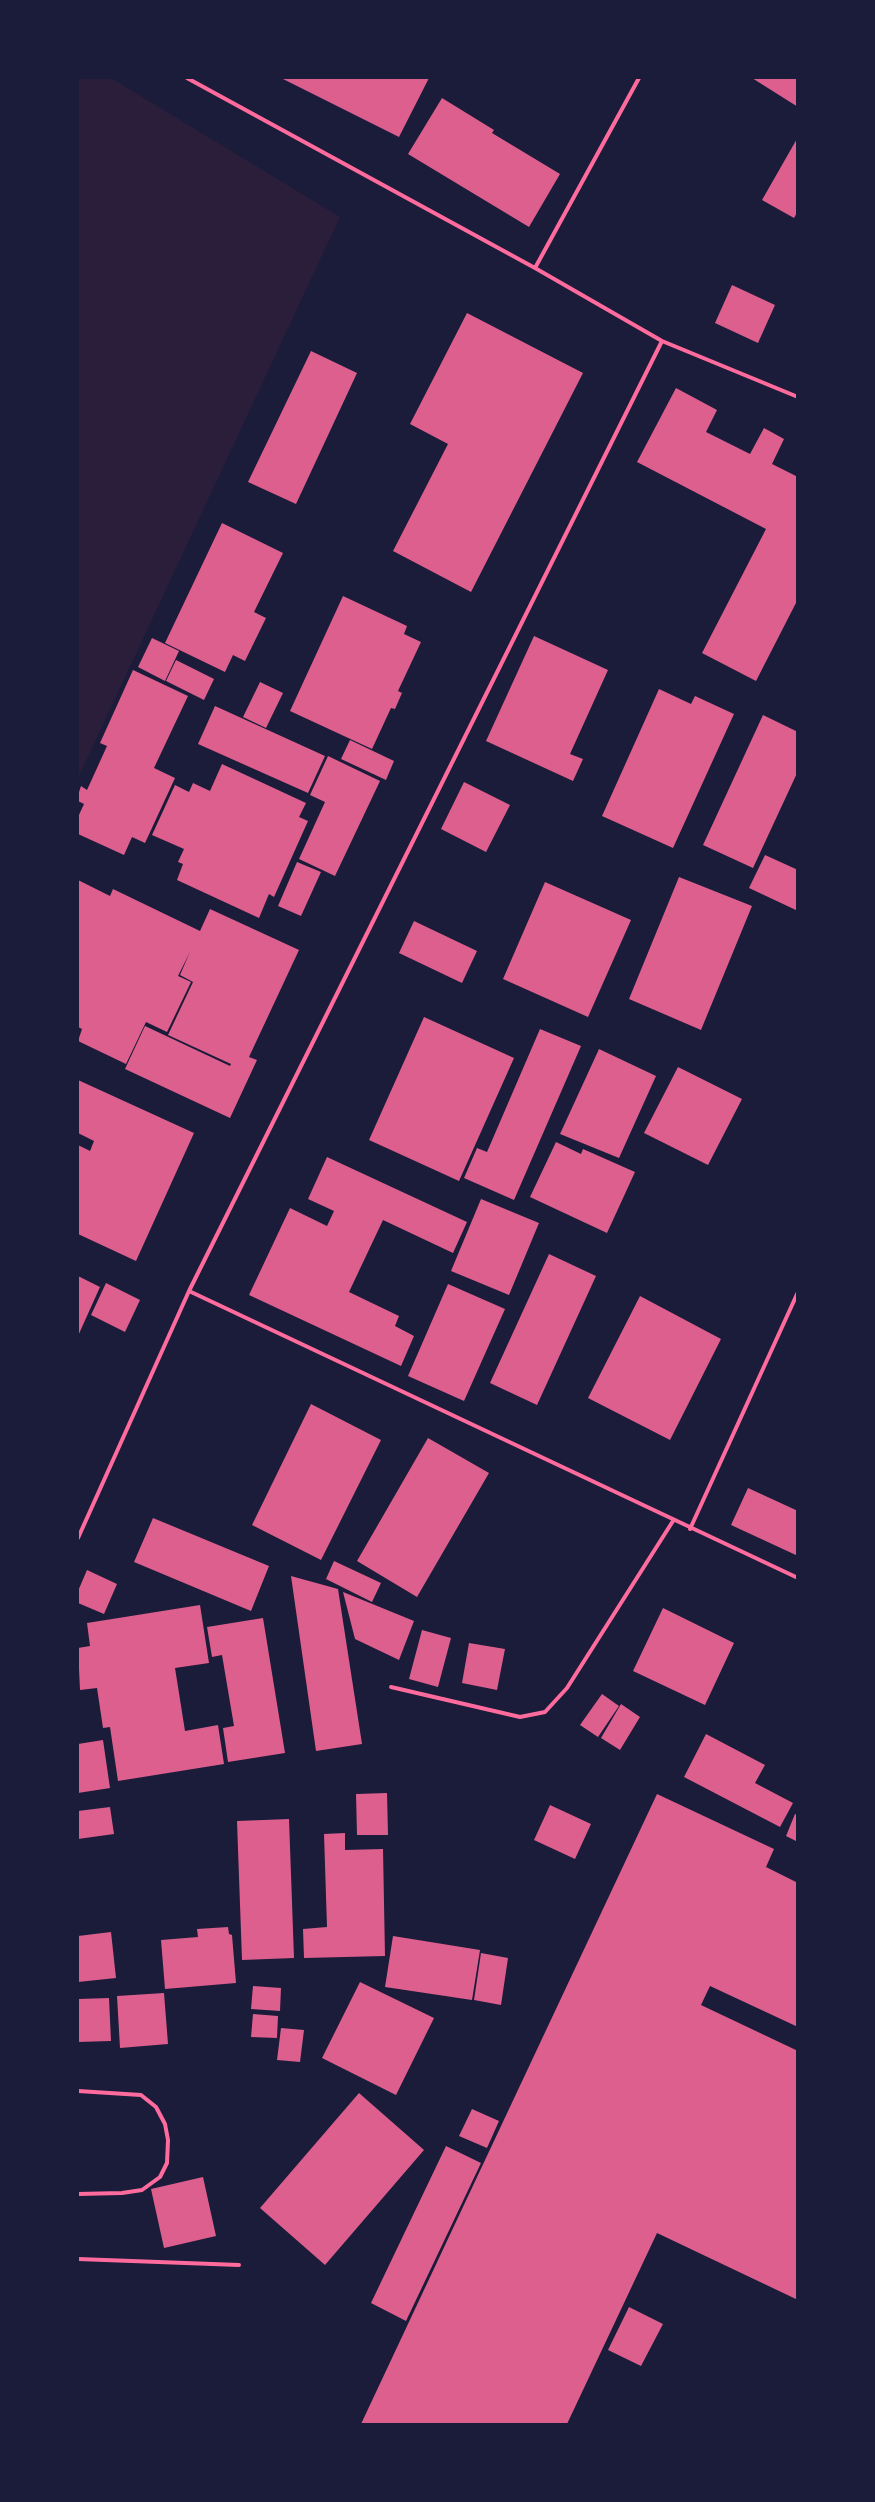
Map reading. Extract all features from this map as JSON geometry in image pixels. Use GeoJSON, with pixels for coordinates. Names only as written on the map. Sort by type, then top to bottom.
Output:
{"type":"FeatureCollection","features":[{"type":"Feature","properties":{"kind":"lane"},"geometry":{"type":"LineString","coordinates":[[187,78],[536,268],[662,341],[798,397]]}},
{"type":"Feature","properties":{"kind":"lane"},"geometry":{"type":"LineString","coordinates":[[536,268],[638,78]]}},
{"type":"Feature","properties":{"kind":"lane"},"geometry":{"type":"LineString","coordinates":[[78,1538],[189,1291],[662,341]]}},
{"type":"Feature","properties":{"kind":"lane"},"geometry":{"type":"LineString","coordinates":[[189,1291],[673,1521],[798,1578]]}},
{"type":"Feature","properties":{"kind":"lane"},"geometry":{"type":"LineString","coordinates":[[690,1529],[798,1292]]}},
{"type":"Feature","properties":{"kind":"lane"},"geometry":{"type":"LineString","coordinates":[[391,1687],[520,1717],[545,1712],[567,1688],[673,1521]]}},
{"type":"Feature","properties":{"kind":"lane"},"geometry":{"type":"LineString","coordinates":[[78,2091],[141,2095],[156,2107],[165,2124],[168,2140],[167,2163],[160,2177],[142,2190],[122,2193],[78,2194]]}},
{"type":"Feature","properties":{"kind":"lane"},"geometry":{"type":"LineString","coordinates":[[78,2259],[240,2265]]}},
{"type":"Feature","properties":{"kind":"shaded area"},"geometry":{"type":"Polygon","coordinates":[[[78,78],[111,78],[340,217],[78,778],[78,78]]]}},
{"type":"Feature","properties":{"kind":"building"},"geometry":{"type":"Polygon","coordinates":[[[281,78],[429,78],[399,137],[281,78]]]}},
{"type":"Feature","properties":{"kind":"building"},"geometry":{"type":"Polygon","coordinates":[[[752,78],[798,78],[798,107],[752,78]]]}},
{"type":"Feature","properties":{"kind":"building"},"geometry":{"type":"Polygon","coordinates":[[[442,98],[494,130],[492,133],[560,174],[529,227],[408,154],[442,98]]]}},
{"type":"Feature","properties":{"kind":"building"},"geometry":{"type":"Polygon","coordinates":[[[798,137],[798,211],[794,218],[762,200],[798,137]]]}},
{"type":"Feature","properties":{"kind":"building"},"geometry":{"type":"Polygon","coordinates":[[[732,285],[775,305],[758,343],[715,323],[732,285]]]}},
{"type":"Feature","properties":{"kind":"building"},"geometry":{"type":"Polygon","coordinates":[[[467,313],[583,373],[471,592],[393,551],[448,444],[410,424],[467,313]]]}},
{"type":"Feature","properties":{"kind":"building"},"geometry":{"type":"Polygon","coordinates":[[[311,351],[357,373],[296,504],[248,482],[311,351]]]}},
{"type":"Feature","properties":{"kind":"building"},"geometry":{"type":"Polygon","coordinates":[[[676,388],[717,410],[706,432],[750,454],[764,428],[784,439],[772,464],[798,477],[798,599],[756,681],[702,653],[766,529],[637,462],[676,388]]]}},
{"type":"Feature","properties":{"kind":"building"},"geometry":{"type":"Polygon","coordinates":[[[222,523],[283,553],[254,612],[266,618],[245,661],[233,655],[225,672],[165,643],[222,523]]]}},
{"type":"Feature","properties":{"kind":"building"},"geometry":{"type":"Polygon","coordinates":[[[343,596],[407,626],[404,634],[421,642],[398,691],[402,693],[395,709],[391,708],[372,749],[290,711],[343,596]]]}},
{"type":"Feature","properties":{"kind":"building"},"geometry":{"type":"Polygon","coordinates":[[[534,636],[608,670],[570,754],[583,759],[573,781],[486,741],[534,636]]]}},
{"type":"Feature","properties":{"kind":"building"},"geometry":{"type":"Polygon","coordinates":[[[152,638],[179,651],[165,681],[138,667],[152,638]]]}},
{"type":"Feature","properties":{"kind":"building"},"geometry":{"type":"Polygon","coordinates":[[[176,660],[214,679],[204,700],[166,681],[176,660]]]}},
{"type":"Feature","properties":{"kind":"building"},"geometry":{"type":"Polygon","coordinates":[[[133,670],[188,696],[154,768],[175,778],[145,843],[132,837],[124,855],[78,834],[78,817],[84,804],[78,801],[78,795],[81,786],[87,790],[107,746],[100,743],[133,670]]]}},
{"type":"Feature","properties":{"kind":"building"},"geometry":{"type":"Polygon","coordinates":[[[260,682],[283,693],[266,728],[243,717],[260,682]]]}},
{"type":"Feature","properties":{"kind":"building"},"geometry":{"type":"Polygon","coordinates":[[[659,689],[691,704],[695,696],[734,714],[673,848],[602,816],[659,689]]]}},
{"type":"Feature","properties":{"kind":"building"},"geometry":{"type":"Polygon","coordinates":[[[215,706],[325,756],[308,793],[198,744],[215,706]]]}},
{"type":"Feature","properties":{"kind":"building"},"geometry":{"type":"Polygon","coordinates":[[[763,715],[798,732],[798,771],[753,868],[703,845],[763,715]]]}},
{"type":"Feature","properties":{"kind":"building"},"geometry":{"type":"Polygon","coordinates":[[[350,740],[394,761],[386,780],[341,759],[350,740]]]}},
{"type":"Feature","properties":{"kind":"building"},"geometry":{"type":"Polygon","coordinates":[[[328,756],[380,781],[335,876],[299,859],[325,802],[310,795],[328,756]]]}},
{"type":"Feature","properties":{"kind":"building"},"geometry":{"type":"Polygon","coordinates":[[[222,764],[306,803],[299,817],[308,821],[274,897],[269,894],[259,918],[177,880],[183,864],[178,862],[184,849],[152,835],[175,785],[189,792],[193,783],[210,791],[222,764]]]}},
{"type":"Feature","properties":{"kind":"building"},"geometry":{"type":"Polygon","coordinates":[[[464,782],[510,805],[486,852],[441,829],[464,782]]]}},
{"type":"Feature","properties":{"kind":"building"},"geometry":{"type":"Polygon","coordinates":[[[765,855],[798,870],[798,911],[749,888],[765,855]]]}},
{"type":"Feature","properties":{"kind":"building"},"geometry":{"type":"Polygon","coordinates":[[[297,862],[321,872],[301,916],[278,906],[297,862]]]}},
{"type":"Feature","properties":{"kind":"building"},"geometry":{"type":"Polygon","coordinates":[[[679,877],[752,906],[701,1030],[629,999],[679,877]]]}},
{"type":"Feature","properties":{"kind":"building"},"geometry":{"type":"Polygon","coordinates":[[[78,880],[110,896],[113,889],[200,931],[210,909],[299,950],[249,1057],[257,1060],[230,1118],[125,1069],[145,1026],[230,1066],[231,1064],[168,1035],[193,982],[180,975],[190,952],[178,976],[191,982],[167,1032],[146,1022],[126,1064],[78,1041],[82,1029],[78,1027],[78,880]]]}},
{"type":"Feature","properties":{"kind":"building"},"geometry":{"type":"Polygon","coordinates":[[[545,882],[631,920],[588,1017],[503,979],[545,882]]]}},
{"type":"Feature","properties":{"kind":"building"},"geometry":{"type":"Polygon","coordinates":[[[414,921],[477,951],[462,983],[399,953],[414,921]]]}},
{"type":"Feature","properties":{"kind":"building"},"geometry":{"type":"Polygon","coordinates":[[[424,1017],[514,1058],[459,1181],[369,1140],[424,1017]]]}},
{"type":"Feature","properties":{"kind":"building"},"geometry":{"type":"Polygon","coordinates":[[[540,1029],[581,1046],[514,1200],[464,1178],[477,1148],[487,1152],[540,1029]]]}},
{"type":"Feature","properties":{"kind":"building"},"geometry":{"type":"Polygon","coordinates":[[[599,1049],[656,1076],[619,1158],[560,1134],[599,1049]]]}},
{"type":"Feature","properties":{"kind":"building"},"geometry":{"type":"Polygon","coordinates":[[[678,1067],[742,1099],[708,1165],[644,1133],[678,1067]]]}},
{"type":"Feature","properties":{"kind":"building"},"geometry":{"type":"Polygon","coordinates":[[[78,1080],[194,1133],[136,1261],[78,1234],[78,1145],[90,1151],[94,1141],[78,1133],[78,1080]]]}},
{"type":"Feature","properties":{"kind":"building"},"geometry":{"type":"Polygon","coordinates":[[[556,1142],[581,1154],[583,1149],[635,1172],[607,1233],[530,1197],[556,1142]]]}},
{"type":"Feature","properties":{"kind":"building"},"geometry":{"type":"Polygon","coordinates":[[[327,1157],[467,1222],[453,1253],[383,1220],[349,1292],[399,1316],[395,1326],[414,1336],[401,1366],[249,1295],[290,1208],[327,1226],[334,1211],[308,1199],[327,1157]]]}},
{"type":"Feature","properties":{"kind":"building"},"geometry":{"type":"Polygon","coordinates":[[[481,1199],[539,1223],[509,1295],[451,1271],[481,1199]]]}},
{"type":"Feature","properties":{"kind":"building"},"geometry":{"type":"Polygon","coordinates":[[[549,1254],[596,1276],[537,1405],[490,1383],[549,1254]]]}},
{"type":"Feature","properties":{"kind":"building"},"geometry":{"type":"Polygon","coordinates":[[[78,1276],[100,1287],[78,1336],[78,1276]]]}},
{"type":"Feature","properties":{"kind":"building"},"geometry":{"type":"Polygon","coordinates":[[[106,1283],[140,1300],[125,1332],[91,1315],[106,1283]]]}},
{"type":"Feature","properties":{"kind":"building"},"geometry":{"type":"Polygon","coordinates":[[[448,1284],[505,1309],[464,1401],[408,1376],[448,1284]]]}},
{"type":"Feature","properties":{"kind":"building"},"geometry":{"type":"Polygon","coordinates":[[[640,1296],[721,1339],[670,1440],[588,1398],[640,1296]]]}},
{"type":"Feature","properties":{"kind":"building"},"geometry":{"type":"Polygon","coordinates":[[[311,1404],[381,1440],[321,1560],[252,1525],[311,1404]]]}},
{"type":"Feature","properties":{"kind":"building"},"geometry":{"type":"Polygon","coordinates":[[[428,1438],[489,1473],[417,1597],[357,1561],[428,1438]]]}},
{"type":"Feature","properties":{"kind":"building"},"geometry":{"type":"Polygon","coordinates":[[[748,1488],[798,1511],[798,1556],[731,1525],[748,1488]]]}},
{"type":"Feature","properties":{"kind":"building"},"geometry":{"type":"Polygon","coordinates":[[[153,1518],[269,1566],[251,1611],[134,1562],[153,1518]]]}},
{"type":"Feature","properties":{"kind":"building"},"geometry":{"type":"Polygon","coordinates":[[[334,1561],[381,1583],[372,1602],[326,1579],[334,1561]]]}},
{"type":"Feature","properties":{"kind":"building"},"geometry":{"type":"Polygon","coordinates":[[[87,1570],[117,1584],[104,1614],[78,1603],[78,1591],[87,1570]]]}},
{"type":"Feature","properties":{"kind":"building"},"geometry":{"type":"Polygon","coordinates":[[[291,1576],[338,1589],[362,1744],[316,1751],[291,1576]]]}},
{"type":"Feature","properties":{"kind":"building"},"geometry":{"type":"Polygon","coordinates":[[[343,1592],[414,1621],[399,1660],[355,1639],[343,1592]]]}},
{"type":"Feature","properties":{"kind":"building"},"geometry":{"type":"Polygon","coordinates":[[[200,1605],[209,1663],[175,1668],[185,1731],[218,1725],[224,1764],[118,1781],[110,1727],[103,1728],[97,1688],[80,1690],[78,1648],[90,1646],[87,1623],[200,1605]]]}},
{"type":"Feature","properties":{"kind":"building"},"geometry":{"type":"Polygon","coordinates":[[[663,1608],[734,1643],[705,1705],[633,1671],[663,1608]]]}},
{"type":"Feature","properties":{"kind":"building"},"geometry":{"type":"Polygon","coordinates":[[[263,1618],[285,1753],[228,1762],[223,1728],[234,1726],[222,1655],[212,1657],[207,1627],[263,1618]]]}},
{"type":"Feature","properties":{"kind":"building"},"geometry":{"type":"Polygon","coordinates":[[[422,1630],[451,1638],[438,1687],[409,1679],[422,1630]]]}},
{"type":"Feature","properties":{"kind":"building"},"geometry":{"type":"Polygon","coordinates":[[[469,1643],[505,1649],[497,1690],[462,1683],[469,1643]]]}},
{"type":"Feature","properties":{"kind":"building"},"geometry":{"type":"Polygon","coordinates":[[[602,1694],[619,1706],[598,1737],[580,1725],[602,1694]]]}},
{"type":"Feature","properties":{"kind":"building"},"geometry":{"type":"Polygon","coordinates":[[[621,1704],[640,1717],[620,1750],[601,1738],[621,1704]]]}},
{"type":"Feature","properties":{"kind":"building"},"geometry":{"type":"Polygon","coordinates":[[[706,1734],[765,1765],[755,1783],[793,1803],[780,1827],[684,1777],[706,1734]]]}},
{"type":"Feature","properties":{"kind":"building"},"geometry":{"type":"Polygon","coordinates":[[[103,1740],[110,1788],[78,1793],[78,1744],[103,1740]]]}},
{"type":"Feature","properties":{"kind":"building"},"geometry":{"type":"Polygon","coordinates":[[[387,1793],[388,1835],[357,1835],[356,1794],[387,1793]]]}},
{"type":"Feature","properties":{"kind":"building"},"geometry":{"type":"Polygon","coordinates":[[[657,1794],[774,1849],[766,1867],[798,1883],[798,2027],[710,1986],[701,2005],[798,2051],[798,2300],[657,2233],[567,2424],[361,2424],[657,1794]]]}},
{"type":"Feature","properties":{"kind":"building"},"geometry":{"type":"Polygon","coordinates":[[[550,1805],[591,1824],[575,1859],[534,1840],[550,1805]]]}},
{"type":"Feature","properties":{"kind":"building"},"geometry":{"type":"Polygon","coordinates":[[[110,1807],[114,1834],[78,1839],[78,1811],[110,1807]]]}},
{"type":"Feature","properties":{"kind":"building"},"geometry":{"type":"Polygon","coordinates":[[[795,1814],[798,1815],[798,1842],[786,1836],[795,1814]]]}},
{"type":"Feature","properties":{"kind":"building"},"geometry":{"type":"Polygon","coordinates":[[[289,1819],[294,1958],[242,1960],[237,1821],[289,1819]]]}},
{"type":"Feature","properties":{"kind":"building"},"geometry":{"type":"Polygon","coordinates":[[[345,1833],[345,1850],[383,1849],[385,1956],[304,1958],[303,1929],[327,1927],[324,1834],[345,1833]]]}},
{"type":"Feature","properties":{"kind":"building"},"geometry":{"type":"Polygon","coordinates":[[[228,1927],[229,1934],[232,1935],[236,1983],[165,1989],[161,1940],[198,1937],[197,1929],[228,1927]]]}},
{"type":"Feature","properties":{"kind":"building"},"geometry":{"type":"Polygon","coordinates":[[[111,1932],[116,1978],[78,1982],[78,1936],[111,1932]]]}},
{"type":"Feature","properties":{"kind":"building"},"geometry":{"type":"Polygon","coordinates":[[[393,1936],[480,1950],[472,2000],[385,1987],[393,1936]]]}},
{"type":"Feature","properties":{"kind":"building"},"geometry":{"type":"Polygon","coordinates":[[[481,1953],[508,1958],[501,2005],[474,2000],[481,1953]]]}},
{"type":"Feature","properties":{"kind":"building"},"geometry":{"type":"Polygon","coordinates":[[[360,1982],[434,2018],[396,2095],[322,2058],[360,1982]]]}},
{"type":"Feature","properties":{"kind":"building"},"geometry":{"type":"Polygon","coordinates":[[[253,1986],[281,1988],[280,2011],[251,2009],[253,1986]]]}},
{"type":"Feature","properties":{"kind":"building"},"geometry":{"type":"Polygon","coordinates":[[[164,1993],[168,2044],[120,2048],[117,1996],[164,1993]]]}},
{"type":"Feature","properties":{"kind":"building"},"geometry":{"type":"Polygon","coordinates":[[[109,1998],[111,2041],[78,2042],[78,1999],[109,1998]]]}},
{"type":"Feature","properties":{"kind":"building"},"geometry":{"type":"Polygon","coordinates":[[[253,2014],[278,2016],[277,2038],[251,2037],[253,2014]]]}},
{"type":"Feature","properties":{"kind":"building"},"geometry":{"type":"Polygon","coordinates":[[[281,2028],[304,2030],[300,2062],[277,2060],[281,2028]]]}},
{"type":"Feature","properties":{"kind":"building"},"geometry":{"type":"Polygon","coordinates":[[[359,2093],[424,2150],[325,2265],[260,2208],[359,2093]]]}},
{"type":"Feature","properties":{"kind":"building"},"geometry":{"type":"Polygon","coordinates":[[[472,2109],[499,2121],[487,2148],[459,2136],[472,2109]]]}},
{"type":"Feature","properties":{"kind":"building"},"geometry":{"type":"Polygon","coordinates":[[[446,2146],[481,2163],[406,2321],[371,2303],[446,2146]]]}},
{"type":"Feature","properties":{"kind":"building"},"geometry":{"type":"Polygon","coordinates":[[[203,2177],[216,2236],[164,2248],[151,2189],[203,2177]]]}},
{"type":"Feature","properties":{"kind":"building"},"geometry":{"type":"Polygon","coordinates":[[[629,2307],[663,2324],[641,2366],[608,2350],[629,2307]]]}}]}
